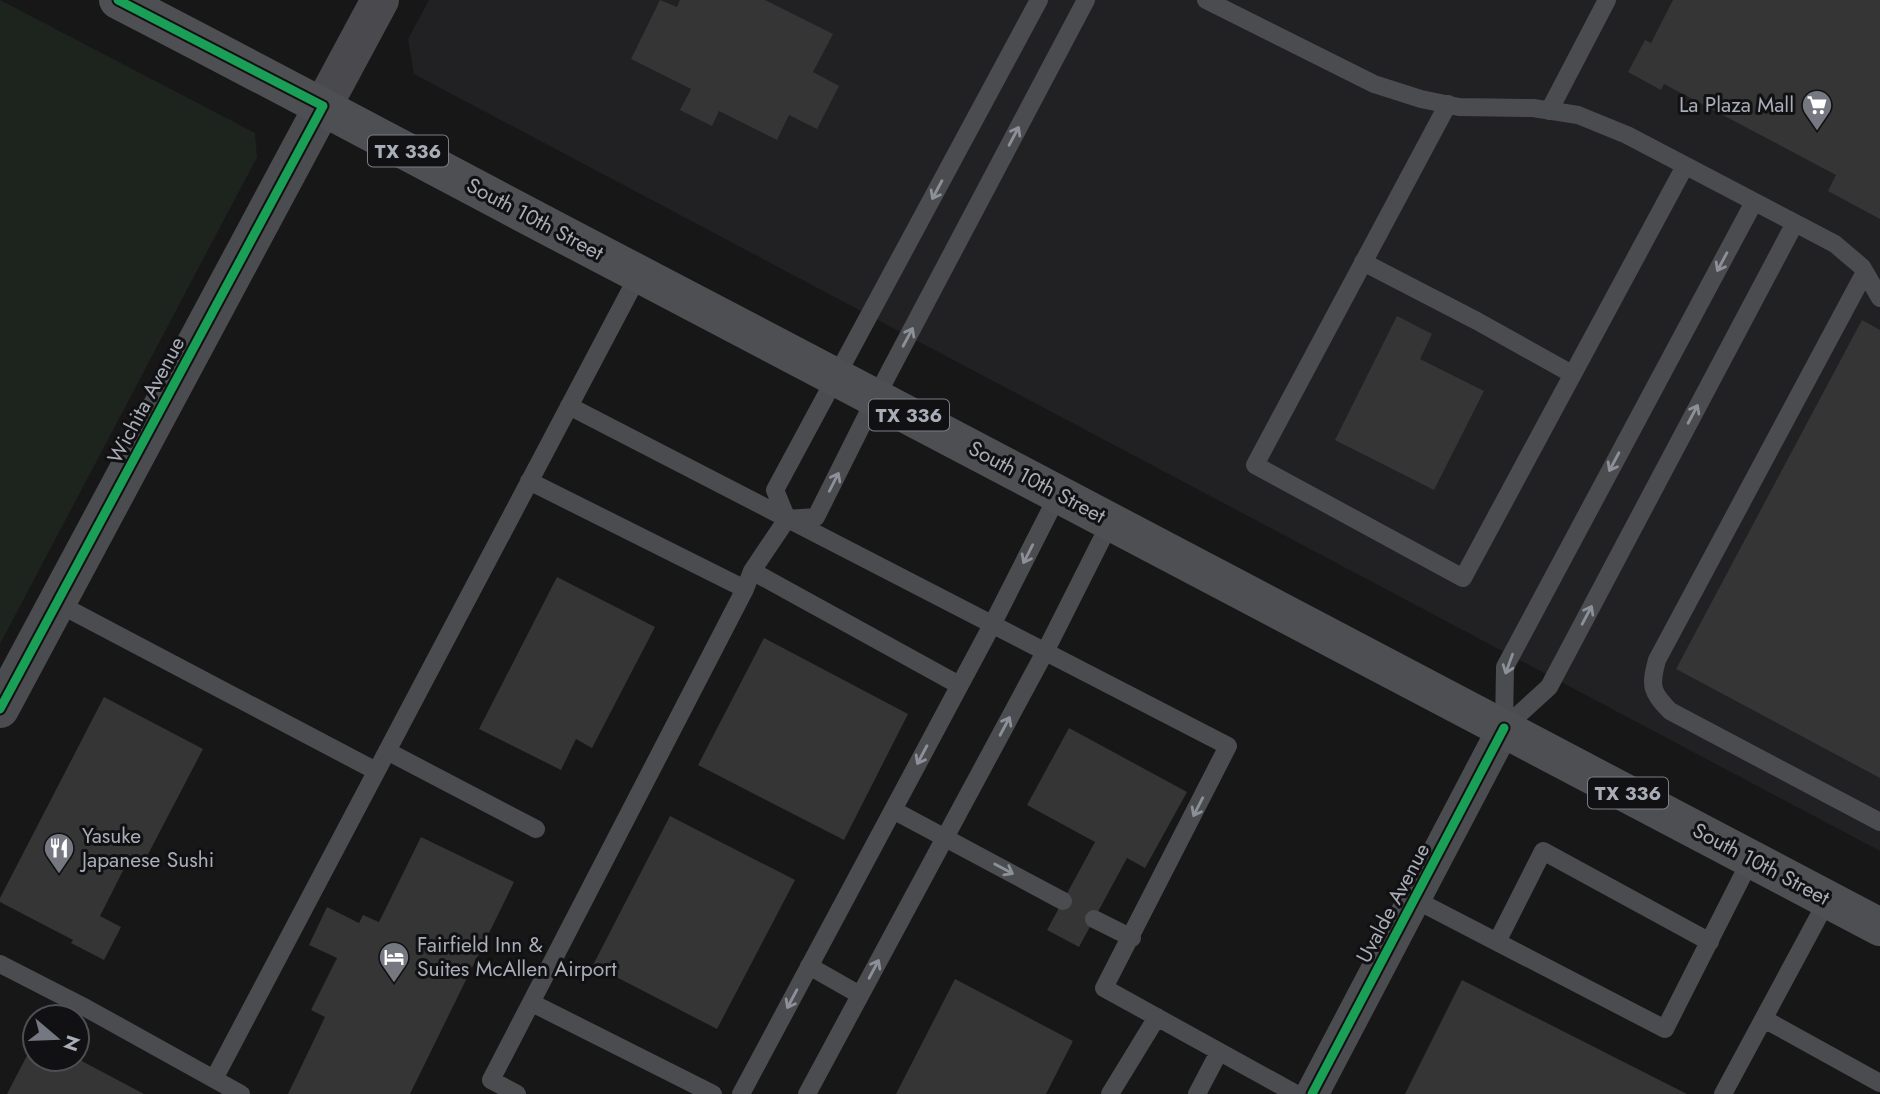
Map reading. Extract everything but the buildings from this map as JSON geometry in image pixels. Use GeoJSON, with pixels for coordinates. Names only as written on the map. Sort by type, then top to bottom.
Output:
{"type":"FeatureCollection","features":[{"type":"Feature","properties":{"kind":"main road","name":"South 10th Street"},"geometry":{"type":"LineString","coordinates":[[118,0],[1880,927]]}},
{"type":"Feature","properties":{"kind":"main road","name":"Wichita Avenue"},"geometry":{"type":"LineString","coordinates":[[323,106],[380,0]]}},
{"type":"Feature","properties":{"kind":"street","name":"Wichita Avenue"},"geometry":{"type":"LineString","coordinates":[[0,709],[323,106]]}},
{"type":"Feature","properties":{"kind":"street","name":"Uvalde Avenue"},"geometry":{"type":"LineString","coordinates":[[1312,1094],[1504,728]]}},
{"type":"Feature","properties":{"kind":"lane"},"geometry":{"type":"LineString","coordinates":[[787,519],[775,490],[1039,0]]}},
{"type":"Feature","properties":{"kind":"lane"},"geometry":{"type":"LineString","coordinates":[[787,519],[816,517],[876,397],[1086,0]]}},
{"type":"Feature","properties":{"kind":"lane"},"geometry":{"type":"LineString","coordinates":[[1206,0],[1374,84],[1459,107],[1533,108],[1578,115],[1627,135],[1835,244],[1862,267],[1880,298]]}},
{"type":"Feature","properties":{"kind":"lane"},"geometry":{"type":"LineString","coordinates":[[1549,111],[1607,0]]}},
{"type":"Feature","properties":{"kind":"lane"},"geometry":{"type":"LineString","coordinates":[[1448,104],[1255,465],[1463,578],[1685,166]]}},
{"type":"Feature","properties":{"kind":"lane"},"geometry":{"type":"LineString","coordinates":[[1504,728],[1505,667],[1754,202]]}},
{"type":"Feature","properties":{"kind":"lane"},"geometry":{"type":"LineString","coordinates":[[1504,728],[1549,687],[1795,223]]}},
{"type":"Feature","properties":{"kind":"lane"},"geometry":{"type":"LineString","coordinates":[[1363,262],[1572,374]]}},
{"type":"Feature","properties":{"kind":"lane"},"geometry":{"type":"LineString","coordinates":[[1865,272],[1657,660],[1652,677],[1656,697],[1670,711],[1880,822]]}},
{"type":"Feature","properties":{"kind":"lane"},"geometry":{"type":"LineString","coordinates":[[214,1079],[639,274]]}},
{"type":"Feature","properties":{"kind":"lane"},"geometry":{"type":"LineString","coordinates":[[569,406],[1228,746],[1132,938],[1104,988],[1296,1094]]}},
{"type":"Feature","properties":{"kind":"lane"},"geometry":{"type":"LineString","coordinates":[[529,481],[745,589]]}},
{"type":"Feature","properties":{"kind":"lane"},"geometry":{"type":"LineString","coordinates":[[741,1094],[992,625],[1059,493]]}},
{"type":"Feature","properties":{"kind":"lane"},"geometry":{"type":"LineString","coordinates":[[517,1094],[491,1080],[752,571],[787,519]]}},
{"type":"Feature","properties":{"kind":"lane"},"geometry":{"type":"LineString","coordinates":[[807,1094],[1045,652],[1111,521]]}},
{"type":"Feature","properties":{"kind":"lane"},"geometry":{"type":"LineString","coordinates":[[752,571],[959,685]]}},
{"type":"Feature","properties":{"kind":"lane"},"geometry":{"type":"LineString","coordinates":[[57,603],[376,771]]}},
{"type":"Feature","properties":{"kind":"lane"},"geometry":{"type":"LineString","coordinates":[[387,751],[536,829]]}},
{"type":"Feature","properties":{"kind":"lane"},"geometry":{"type":"LineString","coordinates":[[893,810],[1063,901]]}},
{"type":"Feature","properties":{"kind":"lane"},"geometry":{"type":"LineString","coordinates":[[1497,942],[1542,851],[1710,942]]}},
{"type":"Feature","properties":{"kind":"lane"},"geometry":{"type":"LineString","coordinates":[[1414,899],[1665,1029],[1751,859]]}},
{"type":"Feature","properties":{"kind":"lane"},"geometry":{"type":"LineString","coordinates":[[1723,1094],[1828,899]]}},
{"type":"Feature","properties":{"kind":"lane"},"geometry":{"type":"LineString","coordinates":[[1094,919],[1132,938]]}},
{"type":"Feature","properties":{"kind":"lane"},"geometry":{"type":"LineString","coordinates":[[0,964],[86,1008],[241,1094]]}},
{"type":"Feature","properties":{"kind":"lane"},"geometry":{"type":"LineString","coordinates":[[809,966],[860,995]]}},
{"type":"Feature","properties":{"kind":"lane"},"geometry":{"type":"LineString","coordinates":[[532,1003],[713,1094]]}},
{"type":"Feature","properties":{"kind":"lane"},"geometry":{"type":"LineString","coordinates":[[1110,1094],[1157,1017]]}},
{"type":"Feature","properties":{"kind":"lane"},"geometry":{"type":"LineString","coordinates":[[1764,1019],[1880,1083]]}},
{"type":"Feature","properties":{"kind":"lane"},"geometry":{"type":"LineString","coordinates":[[1197,1094],[1219,1052]]}},
{"type":"Feature","properties":{"kind":"shaded area"},"geometry":{"type":"Polygon","coordinates":[[[0,0],[255,133],[257,157],[0,644],[0,0]]]}},
{"type":"Feature","properties":{"kind":"shaded area"},"geometry":{"type":"Polygon","coordinates":[[[429,0],[1880,0],[1880,851],[414,74],[408,39],[429,0]]]}},
{"type":"Feature","properties":{"kind":"cycle path"},"geometry":{"type":"LineString","coordinates":[[0,709],[323,106],[118,0]]}},
{"type":"Feature","properties":{"kind":"cycle path"},"geometry":{"type":"LineString","coordinates":[[1312,1094],[1504,728]]}},
{"type":"Feature","properties":{"kind":"place","name":"La Plaza Mall"},"geometry":{"type":"Point","coordinates":[1817,132]}},
{"type":"Feature","properties":{"kind":"place","name":"Yasuke Japanese Sushi"},"geometry":{"type":"Point","coordinates":[59,875]}},
{"type":"Feature","properties":{"kind":"place","name":"Fairfield Inn & Suites McAllen Airport"},"geometry":{"type":"Point","coordinates":[394,984]}}]}
